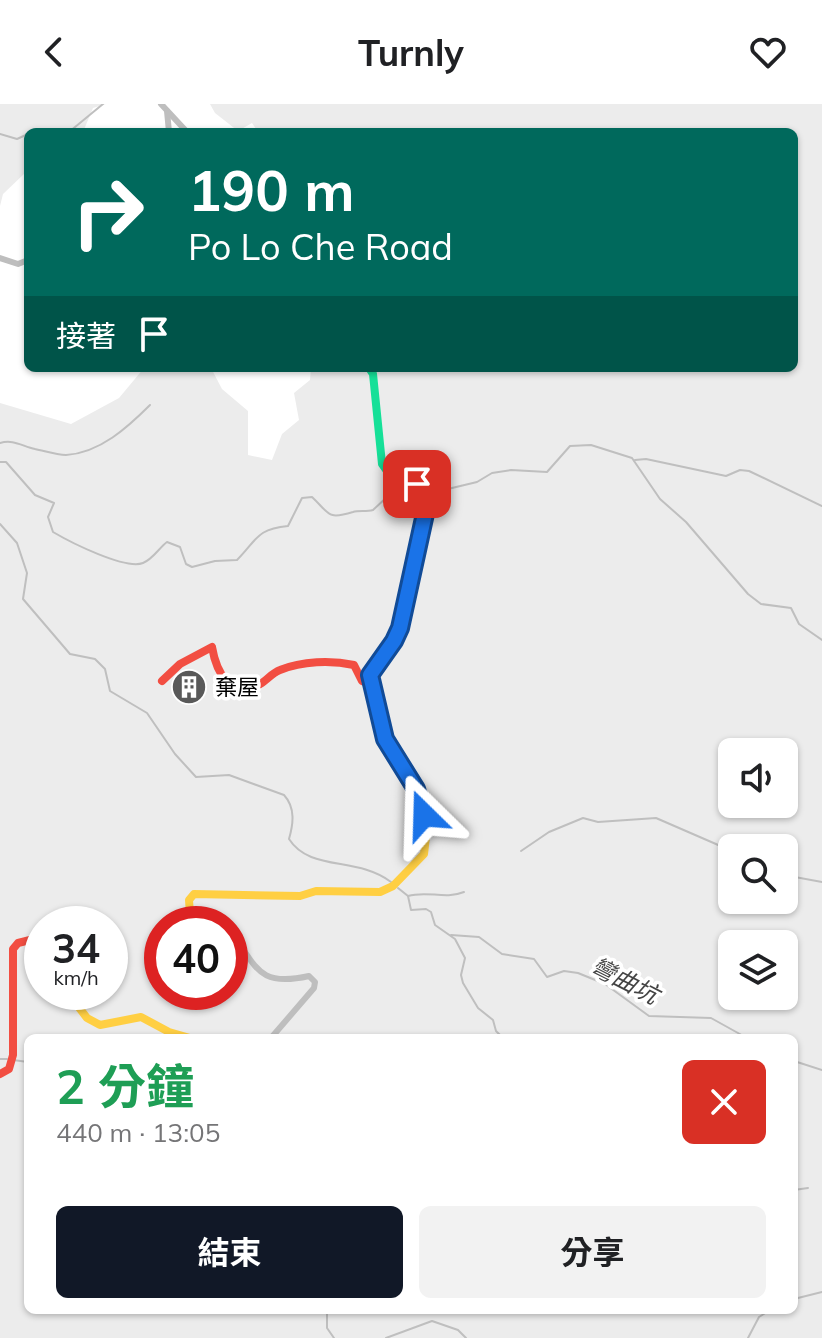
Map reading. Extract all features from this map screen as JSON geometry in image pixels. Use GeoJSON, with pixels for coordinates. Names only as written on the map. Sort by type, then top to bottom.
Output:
{"type":"FeatureCollection","features":[{"type":"Feature","properties":{"kind":"street"},"geometry":{"type":"LineString","coordinates":[[161,104],[183,128]]}},
{"type":"Feature","properties":{"kind":"street"},"geometry":{"type":"LineString","coordinates":[[167,111],[169,128]]}},
{"type":"Feature","properties":{"kind":"street"},"geometry":{"type":"LineString","coordinates":[[0,258],[18,264],[24,262]]}},
{"type":"Feature","properties":{"kind":"street"},"geometry":{"type":"LineString","coordinates":[[189,906],[189,900],[194,894],[300,896],[316,891],[380,892],[393,886],[424,854],[424,815],[416,789],[385,739],[370,683],[371,671],[400,628],[426,501],[417,484],[389,474],[382,464],[372,372]]}},
{"type":"Feature","properties":{"kind":"street"},"geometry":{"type":"LineString","coordinates":[[162,681],[180,664],[212,647],[214,668],[227,685],[237,690],[257,686],[277,671],[342,662],[354,665],[362,681],[370,683]]}},
{"type":"Feature","properties":{"kind":"street"},"geometry":{"type":"LineString","coordinates":[[0,1074],[9,1069],[12,1060],[13,949],[24,942]]}},
{"type":"Feature","properties":{"kind":"street"},"geometry":{"type":"LineString","coordinates":[[248,960],[253,968],[280,980],[309,976],[315,982],[314,988],[274,1034]]}},
{"type":"Feature","properties":{"kind":"street"},"geometry":{"type":"LineString","coordinates":[[79,1010],[95,1024],[115,1025],[141,1017],[176,1034]]}},
{"type":"Feature","properties":{"kind":"shaded area"},"geometry":{"type":"Polygon","coordinates":[[[0,104],[106,104],[93,108],[85,128],[24,128],[24,174],[3,194],[0,206],[0,104]]]}},
{"type":"Feature","properties":{"kind":"shaded area"},"geometry":{"type":"Polygon","coordinates":[[[210,104],[822,104],[822,1338],[0,1338],[0,403],[71,424],[119,398],[141,372],[213,372],[222,389],[248,411],[248,455],[272,460],[282,434],[299,420],[294,393],[310,380],[311,372],[798,372],[798,128],[255,128],[252,123],[243,128],[234,128],[215,113],[210,104]]]}},
{"type":"Feature","properties":{"kind":"waterway"},"geometry":{"type":"LineString","coordinates":[[74,128],[103,104]]}},
{"type":"Feature","properties":{"kind":"waterway"},"geometry":{"type":"LineString","coordinates":[[0,134],[17,139],[24,136]]}},
{"type":"Feature","properties":{"kind":"waterway"},"geometry":{"type":"LineString","coordinates":[[0,443],[13,442],[58,454],[78,453],[112,438],[150,405]]}},
{"type":"Feature","properties":{"kind":"waterway"},"geometry":{"type":"LineString","coordinates":[[427,494],[477,482],[492,473],[511,470],[547,472],[570,446],[591,445],[632,458],[660,499],[686,522],[748,594],[761,604],[791,608],[799,624],[822,640]]}},
{"type":"Feature","properties":{"kind":"waterway"},"geometry":{"type":"LineString","coordinates":[[635,460],[646,459],[726,476],[740,470],[749,471],[822,506]]}},
{"type":"Feature","properties":{"kind":"waterway"},"geometry":{"type":"LineString","coordinates":[[0,462],[6,462],[35,495],[54,503],[48,517],[53,532],[98,554],[135,564],[147,561],[167,542],[180,547],[186,564],[192,567],[237,560],[263,533],[288,526],[302,498],[312,497],[330,514],[338,515],[373,510],[387,497],[421,495]]}},
{"type":"Feature","properties":{"kind":"waterway"},"geometry":{"type":"LineString","coordinates":[[0,524],[17,543],[27,573],[23,599],[70,654],[95,659],[105,669],[110,691],[147,713],[175,754],[196,777],[229,775],[284,795],[292,811],[289,839],[298,849],[322,860],[364,869],[391,882]]}},
{"type":"Feature","properties":{"kind":"waterway"},"geometry":{"type":"LineString","coordinates":[[521,851],[549,832],[583,818],[598,822],[656,818],[718,845]]}},
{"type":"Feature","properties":{"kind":"waterway"},"geometry":{"type":"LineString","coordinates":[[798,878],[822,882]]}},
{"type":"Feature","properties":{"kind":"waterway"},"geometry":{"type":"LineString","coordinates":[[398,888],[408,896],[411,910],[426,909],[431,912],[435,925],[455,939],[465,958],[461,975],[463,983],[478,1008],[493,1020],[499,1034]]}},
{"type":"Feature","properties":{"kind":"waterway"},"geometry":{"type":"LineString","coordinates":[[408,896],[464,892]]}},
{"type":"Feature","properties":{"kind":"waterway","name":"彎曲坑"},"geometry":{"type":"LineString","coordinates":[[451,935],[479,937],[502,954],[534,959],[547,977],[564,971],[605,984],[649,1016],[711,1018],[740,1034]]}},
{"type":"Feature","properties":{"kind":"waterway"},"geometry":{"type":"LineString","coordinates":[[0,1059],[7,1059]]}},
{"type":"Feature","properties":{"kind":"waterway"},"geometry":{"type":"LineString","coordinates":[[13,1060],[24,1061]]}},
{"type":"Feature","properties":{"kind":"waterway","name":"彎曲坑"},"geometry":{"type":"LineString","coordinates":[[798,1062],[822,1070]]}},
{"type":"Feature","properties":{"kind":"waterway"},"geometry":{"type":"LineString","coordinates":[[798,1189],[808,1188]]}},
{"type":"Feature","properties":{"kind":"waterway"},"geometry":{"type":"LineString","coordinates":[[798,1298],[822,1292]]}},
{"type":"Feature","properties":{"kind":"waterway"},"geometry":{"type":"LineString","coordinates":[[327,1314],[327,1328],[334,1338]]}},
{"type":"Feature","properties":{"kind":"waterway"},"geometry":{"type":"LineString","coordinates":[[748,1338],[764,1314]]}},
{"type":"Feature","properties":{"kind":"waterway"},"geometry":{"type":"LineString","coordinates":[[386,1338],[432,1321],[458,1330],[466,1338]]}},
{"type":"Feature","properties":{"kind":"traffic: fast"},"geometry":{"type":"LineString","coordinates":[[372,372],[382,464],[389,474],[417,484],[426,501],[412,567]]}},
{"type":"Feature","properties":{"kind":"traffic: slow"},"geometry":{"type":"LineString","coordinates":[[189,906],[189,900],[194,894],[300,896],[316,891],[380,892],[393,886],[424,854],[426,837],[422,808],[384,735],[370,675],[400,628],[412,567]]}},
{"type":"Feature","properties":{"kind":"traffic: slow"},"geometry":{"type":"LineString","coordinates":[[81,1010],[87,1018],[100,1025],[141,1017],[176,1034]]}},
{"type":"Feature","properties":{"kind":"traffic: jam"},"geometry":{"type":"LineString","coordinates":[[162,681],[180,664],[212,647],[221,674],[233,687],[241,689],[250,689],[280,670],[317,662],[354,665],[362,681],[370,683]]}},
{"type":"Feature","properties":{"kind":"traffic: jam"},"geometry":{"type":"LineString","coordinates":[[0,1074],[9,1069],[13,1055],[13,949],[24,942]]}},
{"type":"Feature","properties":{"kind":"place","name":"棄屋"},"geometry":{"type":"Point","coordinates":[189,687]}},
{"type":"Feature","properties":{"kind":"route"},"geometry":{"type":"LineString","coordinates":[[417,484],[423,490],[426,509],[400,628],[371,671],[370,683],[385,739],[416,789],[424,815]]}}]}
